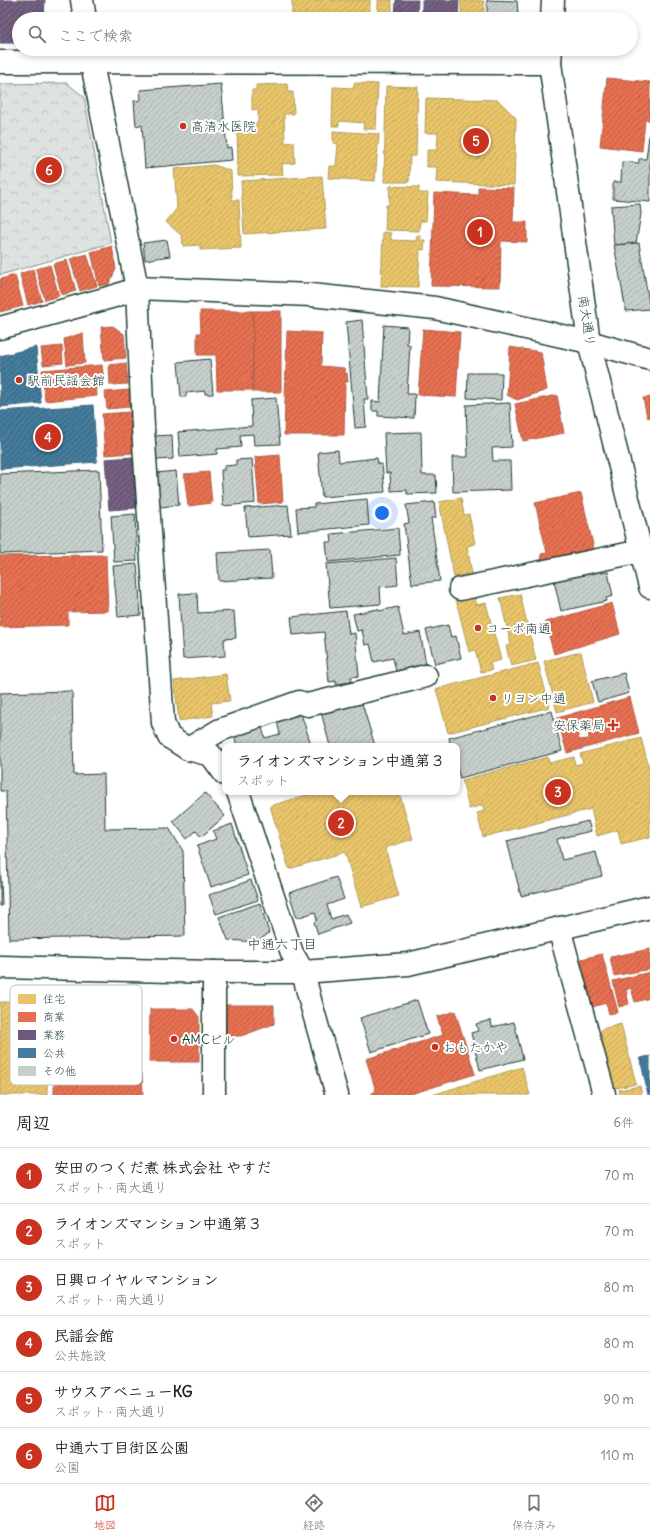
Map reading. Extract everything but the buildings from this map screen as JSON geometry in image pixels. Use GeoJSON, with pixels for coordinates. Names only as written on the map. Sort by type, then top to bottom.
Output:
{"type":"FeatureCollection","features":[{"type":"Feature","properties":{"kind":"street"},"geometry":{"type":"LineString","coordinates":[[82,0],[84,12]]}},
{"type":"Feature","properties":{"kind":"street"},"geometry":{"type":"LineString","coordinates":[[552,12],[553,0]]}},
{"type":"Feature","properties":{"kind":"street"},"geometry":{"type":"LineString","coordinates":[[90,56],[137,288],[143,428],[163,723],[169,737],[188,749],[211,754],[222,770]]}},
{"type":"Feature","properties":{"kind":"street"},"geometry":{"type":"LineString","coordinates":[[0,62],[90,56],[551,56]]}},
{"type":"Feature","properties":{"kind":"street","name":"南大通り"},"geometry":{"type":"LineString","coordinates":[[551,56],[589,342],[650,587]]}},
{"type":"Feature","properties":{"kind":"street"},"geometry":{"type":"LineString","coordinates":[[0,328],[115,296],[137,288],[311,295],[435,308],[589,342],[650,359]]}},
{"type":"Feature","properties":{"kind":"street"},"geometry":{"type":"LineString","coordinates":[[460,589],[641,551]]}},
{"type":"Feature","properties":{"kind":"street"},"geometry":{"type":"LineString","coordinates":[[188,749],[220,730],[299,702],[308,705],[426,676]]}},
{"type":"Feature","properties":{"kind":"street"},"geometry":{"type":"LineString","coordinates":[[239,795],[292,953],[303,972],[337,1095]]}},
{"type":"Feature","properties":{"kind":"street"},"geometry":{"type":"LineString","coordinates":[[0,967],[214,972],[303,972],[408,964],[650,907]]}},
{"type":"Feature","properties":{"kind":"street"},"geometry":{"type":"LineString","coordinates":[[559,928],[604,1094]]}},
{"type":"Feature","properties":{"kind":"street"},"geometry":{"type":"LineString","coordinates":[[214,972],[214,1095]]}},
{"type":"Feature","properties":{"kind":"green space"},"geometry":{"type":"Polygon","coordinates":[[[67,83],[84,97],[111,243],[0,275],[0,84],[67,83]]]}},
{"type":"Feature","properties":{"kind":"place","name":"高清水医院"},"geometry":{"type":"Point","coordinates":[183,126]}},
{"type":"Feature","properties":{"kind":"place","name":"サウスアベニューKG"},"geometry":{"type":"Point","coordinates":[476,141]}},
{"type":"Feature","properties":{"kind":"place","name":"中通六丁目街区公園"},"geometry":{"type":"Point","coordinates":[49,170]}},
{"type":"Feature","properties":{"kind":"place","name":"安田のつくだ煮 株式会社 やすだ"},"geometry":{"type":"Point","coordinates":[480,232]}},
{"type":"Feature","properties":{"kind":"place","name":"駅前民謡会館"},"geometry":{"type":"Point","coordinates":[19,380]}},
{"type":"Feature","properties":{"kind":"place","name":"民謡会館"},"geometry":{"type":"Point","coordinates":[48,437]}},
{"type":"Feature","properties":{"kind":"place","name":"コーポ南通"},"geometry":{"type":"Point","coordinates":[478,628]}},
{"type":"Feature","properties":{"kind":"place","name":"リヨン中通"},"geometry":{"type":"Point","coordinates":[493,698]}},
{"type":"Feature","properties":{"kind":"place","name":"安保薬局"},"geometry":{"type":"Point","coordinates":[613,725]}},
{"type":"Feature","properties":{"kind":"place","name":"日興ロイヤルマンション"},"geometry":{"type":"Point","coordinates":[558,792]}},
{"type":"Feature","properties":{"kind":"place","name":"ライオンズマンション中通第３"},"geometry":{"type":"Point","coordinates":[341,823]}},
{"type":"Feature","properties":{"kind":"place","name":"AMCビル"},"geometry":{"type":"Point","coordinates":[174,1039]}},
{"type":"Feature","properties":{"kind":"place","name":"おもたかや"},"geometry":{"type":"Point","coordinates":[435,1047]}},
{"type":"Feature","properties":{"kind":"district","name":"中通六丁目"},"geometry":{"type":"Point","coordinates":[282,944]}}]}
